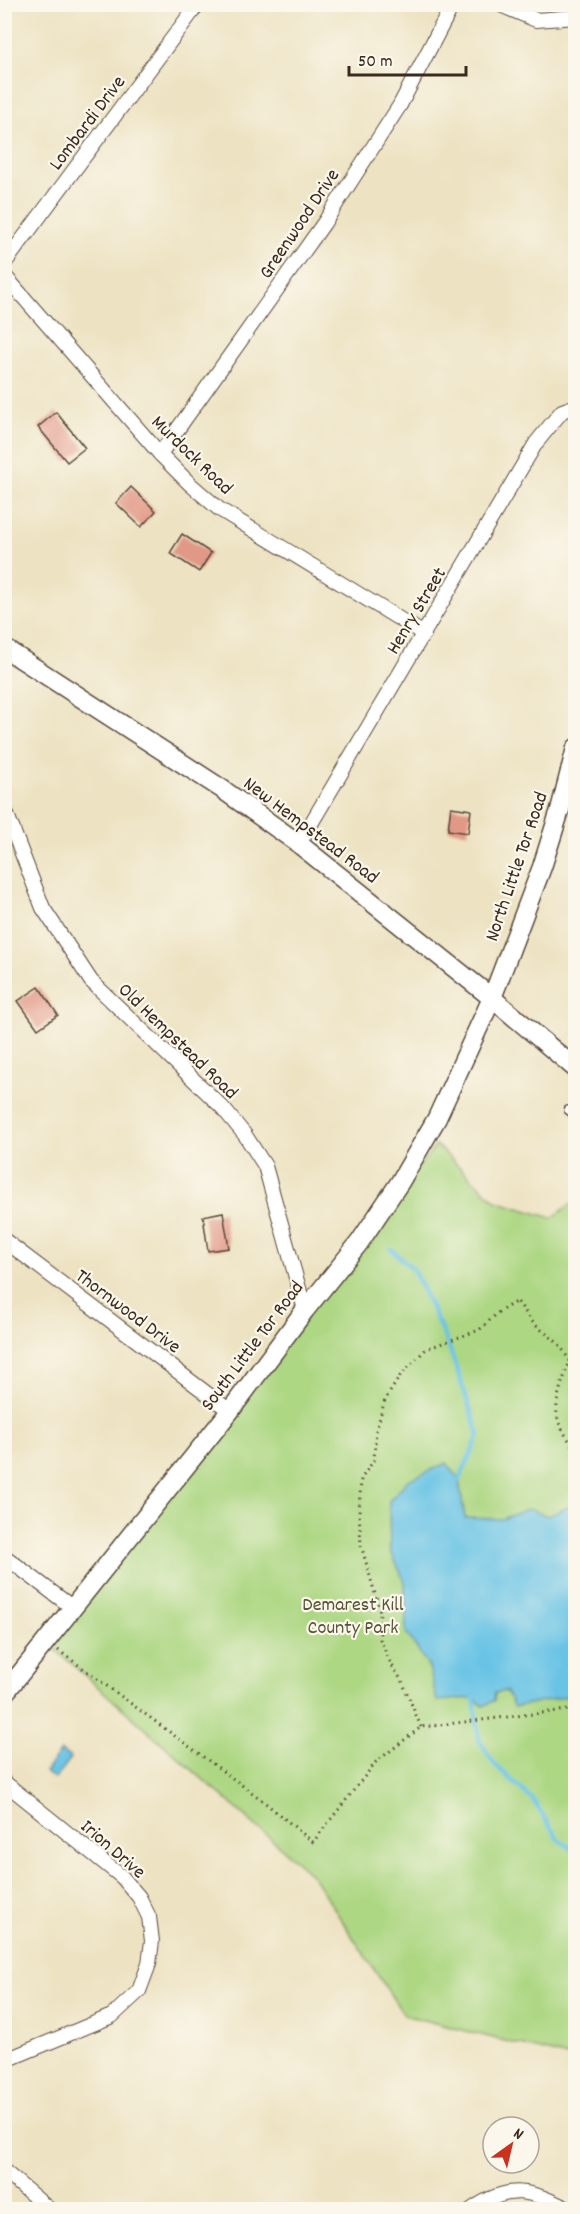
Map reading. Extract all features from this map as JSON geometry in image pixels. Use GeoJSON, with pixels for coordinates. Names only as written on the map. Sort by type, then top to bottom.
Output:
{"type":"FeatureCollection","features":[{"type":"Feature","properties":{"kind":"street","name":"Lombardi Drive"},"geometry":{"type":"LineString","coordinates":[[4,264],[198,4]]}},
{"type":"Feature","properties":{"kind":"street","name":"Greenwood Drive"},"geometry":{"type":"LineString","coordinates":[[160,454],[324,223],[388,125],[453,4]]}},
{"type":"Feature","properties":{"kind":"street"},"geometry":{"type":"LineString","coordinates":[[498,4],[536,20],[576,17]]}},
{"type":"Feature","properties":{"kind":"street","name":"Murdock Road"},"geometry":{"type":"LineString","coordinates":[[4,275],[160,454],[219,509],[424,634]]}},
{"type":"Feature","properties":{"kind":"street","name":"Henry Street"},"geometry":{"type":"LineString","coordinates":[[299,844],[536,443],[562,411],[576,406]]}},
{"type":"Feature","properties":{"kind":"street","name":"New Hempstead Road"},"geometry":{"type":"LineString","coordinates":[[4,648],[222,789],[299,844],[576,1068]]}},
{"type":"Feature","properties":{"kind":"street","name":"North Little Tor Road"},"geometry":{"type":"LineString","coordinates":[[492,998],[542,867],[576,748]]}},
{"type":"Feature","properties":{"kind":"street","name":"Old Hempstead Road"},"geometry":{"type":"LineString","coordinates":[[4,807],[43,908],[91,981],[222,1107],[245,1135],[265,1166],[305,1310]]}},
{"type":"Feature","properties":{"kind":"street","name":"South Little Tor Road"},"geometry":{"type":"LineString","coordinates":[[4,1694],[230,1411],[305,1310],[359,1243],[400,1182],[437,1118],[492,998]]}},
{"type":"Feature","properties":{"kind":"street","name":"Thornwood Drive"},"geometry":{"type":"LineString","coordinates":[[4,1240],[230,1411]]}},
{"type":"Feature","properties":{"kind":"street"},"geometry":{"type":"LineString","coordinates":[[4,1556],[73,1608]]}},
{"type":"Feature","properties":{"kind":"street","name":"Irion Drive"},"geometry":{"type":"LineString","coordinates":[[4,1782],[122,1876],[139,1897],[149,1917],[152,1941],[149,1964],[139,1991],[112,2016],[11,2058],[4,2064]]}},
{"type":"Feature","properties":{"kind":"street"},"geometry":{"type":"LineString","coordinates":[[4,2171],[51,2210]]}},
{"type":"Feature","properties":{"kind":"street"},"geometry":{"type":"LineString","coordinates":[[471,2210],[487,2199],[510,2191],[544,2197],[570,2210]]}},
{"type":"Feature","properties":{"kind":"lane"},"geometry":{"type":"LineString","coordinates":[[568,1110],[576,1116]]}},
{"type":"Feature","properties":{"kind":"path"},"geometry":{"type":"LineString","coordinates":[[421,1727],[380,1639],[380,1611],[361,1545],[359,1512],[361,1479],[374,1460],[376,1431],[385,1400],[400,1376],[426,1349],[479,1330],[500,1311],[517,1301],[534,1324],[559,1344],[570,1361],[557,1399],[560,1424],[572,1442],[576,1454]]}},
{"type":"Feature","properties":{"kind":"path"},"geometry":{"type":"LineString","coordinates":[[50,1644],[258,1797],[313,1842],[376,1762],[421,1727],[576,1709]]}},
{"type":"Feature","properties":{"kind":"green space","name":"Demarest Kill County Park"},"geometry":{"type":"Polygon","coordinates":[[[436,1145],[496,1201],[552,1218],[575,1201],[575,2059],[404,2015],[312,1875],[49,1644],[436,1145]]]}},
{"type":"Feature","properties":{"kind":"water"},"geometry":{"type":"Polygon","coordinates":[[[447,1463],[459,1480],[465,1518],[502,1519],[528,1509],[548,1516],[575,1504],[575,1695],[514,1707],[506,1691],[495,1693],[494,1701],[483,1706],[474,1698],[437,1701],[429,1667],[406,1632],[405,1582],[390,1550],[389,1501],[408,1480],[447,1463]]]}},
{"type":"Feature","properties":{"kind":"water"},"geometry":{"type":"Polygon","coordinates":[[[61,1751],[71,1758],[55,1779],[45,1772],[61,1751]]]}},
{"type":"Feature","properties":{"kind":"building"},"geometry":{"type":"Polygon","coordinates":[[[56,412],[85,448],[67,462],[38,427],[56,412]]]}},
{"type":"Feature","properties":{"kind":"building"},"geometry":{"type":"Polygon","coordinates":[[[131,487],[156,511],[141,527],[116,503],[131,487]]]}},
{"type":"Feature","properties":{"kind":"building"},"geometry":{"type":"Polygon","coordinates":[[[182,534],[211,553],[199,572],[170,553],[182,534]]]}},
{"type":"Feature","properties":{"kind":"building"},"geometry":{"type":"Polygon","coordinates":[[[451,807],[471,810],[468,833],[448,830],[451,807]]]}},
{"type":"Feature","properties":{"kind":"building"},"geometry":{"type":"Polygon","coordinates":[[[39,987],[58,1015],[38,1029],[18,1001],[39,987]]]}},
{"type":"Feature","properties":{"kind":"building"},"geometry":{"type":"Polygon","coordinates":[[[223,1212],[229,1248],[208,1251],[203,1216],[223,1212]]]}},
{"type":"Feature","properties":{"kind":"waterway"},"geometry":{"type":"LineString","coordinates":[[391,1249],[413,1269],[448,1344],[479,1435],[459,1480]]}},
{"type":"Feature","properties":{"kind":"waterway"},"geometry":{"type":"LineString","coordinates":[[474,1698],[479,1740],[494,1764],[533,1800],[558,1839],[576,1852]]}}]}
